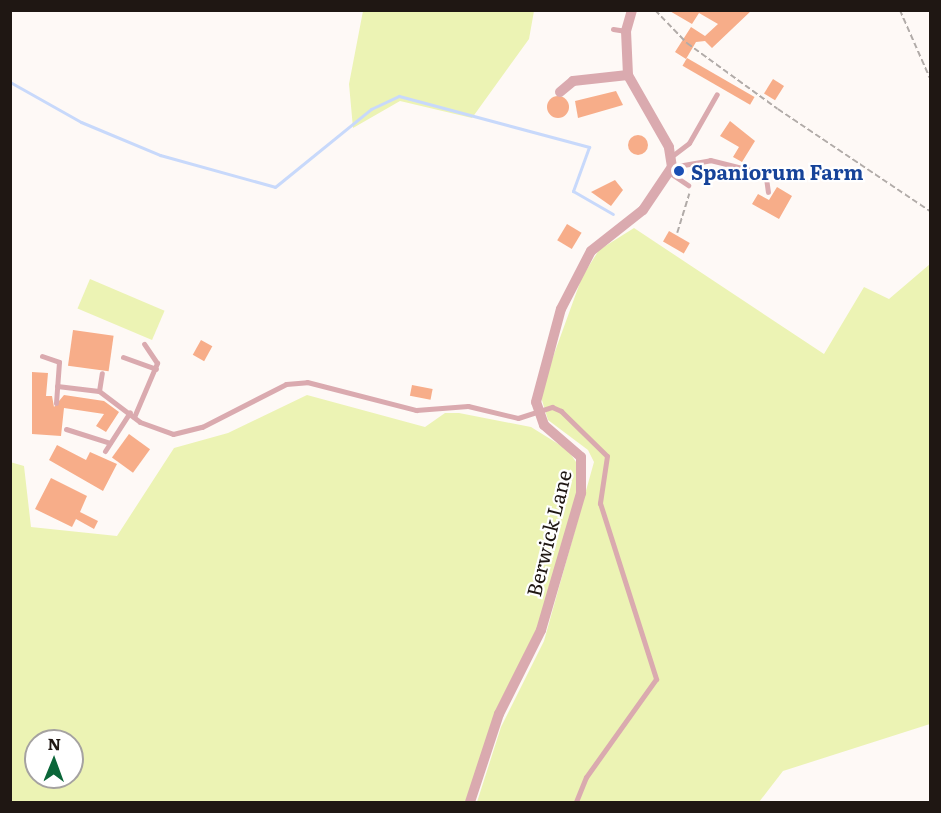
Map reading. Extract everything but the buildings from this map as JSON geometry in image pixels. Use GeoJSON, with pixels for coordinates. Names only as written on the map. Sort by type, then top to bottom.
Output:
{"type":"FeatureCollection","features":[{"type":"Feature","properties":{"kind":"street"},"geometry":{"type":"LineString","coordinates":[[538,412],[538,383],[561,309],[584,261],[643,210],[671,165],[628,75],[626,31],[632,10]]}},
{"type":"Feature","properties":{"kind":"street"},"geometry":{"type":"LineString","coordinates":[[560,92],[573,81],[628,75]]}},
{"type":"Feature","properties":{"kind":"street","name":"Berwick Lane"},"geometry":{"type":"LineString","coordinates":[[470,802],[499,714],[541,630],[580,493],[580,457],[544,425],[538,412]]}},
{"type":"Feature","properties":{"kind":"lane"},"geometry":{"type":"LineString","coordinates":[[613,29],[626,31]]}},
{"type":"Feature","properties":{"kind":"lane"},"geometry":{"type":"LineString","coordinates":[[671,165],[689,143],[717,94]]}},
{"type":"Feature","properties":{"kind":"lane"},"geometry":{"type":"LineString","coordinates":[[671,165],[710,160],[750,170],[766,178],[768,192]]}},
{"type":"Feature","properties":{"kind":"lane"},"geometry":{"type":"LineString","coordinates":[[671,165],[688,185]]}},
{"type":"Feature","properties":{"kind":"lane"},"geometry":{"type":"LineString","coordinates":[[105,451],[132,414],[156,369],[154,352],[144,344]]}},
{"type":"Feature","properties":{"kind":"lane"},"geometry":{"type":"LineString","coordinates":[[42,356],[58,362],[56,403]]}},
{"type":"Feature","properties":{"kind":"lane"},"geometry":{"type":"LineString","coordinates":[[123,357],[156,369]]}},
{"type":"Feature","properties":{"kind":"lane"},"geometry":{"type":"LineString","coordinates":[[99,391],[102,373]]}},
{"type":"Feature","properties":{"kind":"lane"},"geometry":{"type":"LineString","coordinates":[[57,386],[99,391],[161,432],[187,432],[267,392],[307,382],[416,410],[468,406],[518,418],[538,412],[561,411],[607,456],[600,502],[656,679],[586,777],[576,802]]}},
{"type":"Feature","properties":{"kind":"lane"},"geometry":{"type":"LineString","coordinates":[[66,429],[110,443]]}},
{"type":"Feature","properties":{"kind":"path"},"geometry":{"type":"LineString","coordinates":[[655,10],[724,69],[930,211]]}},
{"type":"Feature","properties":{"kind":"path"},"geometry":{"type":"LineString","coordinates":[[900,10],[930,78]]}},
{"type":"Feature","properties":{"kind":"path"},"geometry":{"type":"LineString","coordinates":[[677,233],[688,185]]}},
{"type":"Feature","properties":{"kind":"green space"},"geometry":{"type":"Polygon","coordinates":[[[534,10],[529,39],[472,118],[400,101],[353,128],[349,84],[363,11],[534,10]]]}},
{"type":"Feature","properties":{"kind":"green space"},"geometry":{"type":"Polygon","coordinates":[[[634,228],[824,354],[864,287],[889,299],[930,264],[930,724],[783,771],[759,802],[477,802],[501,727],[544,641],[594,462],[588,450],[548,420],[541,397],[549,368],[582,277],[599,250],[634,228]]]}},
{"type":"Feature","properties":{"kind":"green space"},"geometry":{"type":"Polygon","coordinates":[[[90,279],[165,311],[152,340],[77,308],[90,279]]]}},
{"type":"Feature","properties":{"kind":"green space"},"geometry":{"type":"Polygon","coordinates":[[[307,395],[425,427],[445,413],[459,413],[531,427],[568,450],[578,465],[580,482],[537,629],[465,802],[11,802],[10,462],[24,466],[31,527],[117,536],[174,448],[228,433],[307,395]]]}},
{"type":"Feature","properties":{"kind":"waterway"},"geometry":{"type":"LineString","coordinates":[[10,82],[81,122],[160,155],[275,187],[371,109],[399,96],[589,147],[573,191],[613,214]]}},
{"type":"Feature","properties":{"kind":"place","name":"Spaniorum Farm"},"geometry":{"type":"Point","coordinates":[679,171]}}]}
